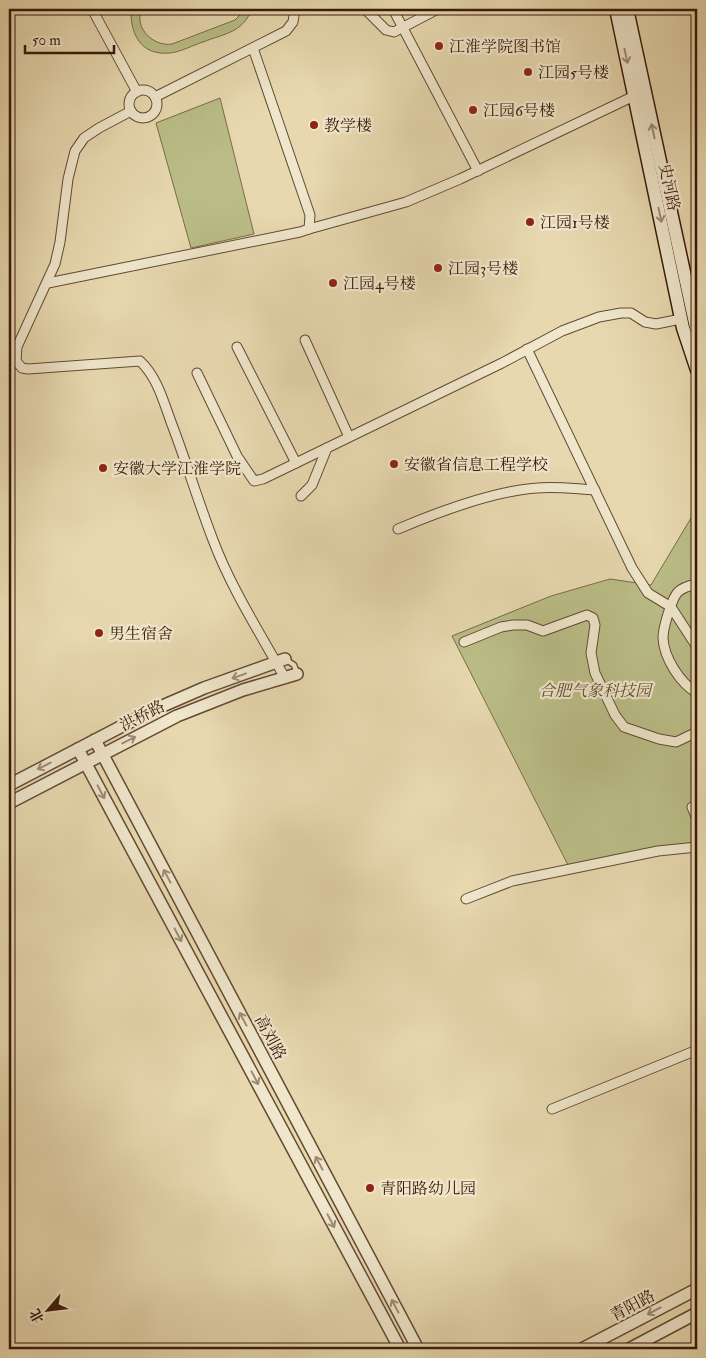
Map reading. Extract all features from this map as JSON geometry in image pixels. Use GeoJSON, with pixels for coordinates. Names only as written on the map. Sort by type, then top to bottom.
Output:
{"type":"FeatureCollection","features":[{"type":"Feature","properties":{"kind":"main road","name":"史河路"},"geometry":{"type":"LineString","coordinates":[[616,9],[681,319],[697,370]]}},
{"type":"Feature","properties":{"kind":"main road","name":"史河路"},"geometry":{"type":"LineString","coordinates":[[627,9],[697,332]]}},
{"type":"Feature","properties":{"kind":"street"},"geometry":{"type":"LineString","coordinates":[[92,9],[136,92]]}},
{"type":"Feature","properties":{"kind":"street"},"geometry":{"type":"LineString","coordinates":[[155,97],[286,31],[293,22],[295,9]]}},
{"type":"Feature","properties":{"kind":"street"},"geometry":{"type":"LineString","coordinates":[[365,9],[386,30],[394,32],[438,9]]}},
{"type":"Feature","properties":{"kind":"street"},"geometry":{"type":"LineString","coordinates":[[393,9],[478,171]]}},
{"type":"Feature","properties":{"kind":"street"},"geometry":{"type":"LineString","coordinates":[[252,48],[310,215],[308,229]]}},
{"type":"Feature","properties":{"kind":"street"},"geometry":{"type":"LineString","coordinates":[[148,91],[155,97],[157,101],[156,110],[150,117],[136,117],[131,111],[129,100],[136,92],[148,91]]}},
{"type":"Feature","properties":{"kind":"street"},"geometry":{"type":"LineString","coordinates":[[48,283],[300,232],[406,202],[478,171],[634,96]]}},
{"type":"Feature","properties":{"kind":"street"},"geometry":{"type":"LineString","coordinates":[[131,111],[98,128],[84,138],[75,151],[68,179],[60,242],[55,264],[48,283],[17,347],[16,360],[22,368],[28,369],[140,361],[148,369],[157,385],[189,469],[213,540],[226,570],[281,661],[285,678]]}},
{"type":"Feature","properties":{"kind":"street"},"geometry":{"type":"LineString","coordinates":[[197,373],[238,456],[254,481],[263,479],[502,364],[562,331],[599,317],[621,313],[631,313],[645,322],[656,324],[681,319]]}},
{"type":"Feature","properties":{"kind":"street"},"geometry":{"type":"LineString","coordinates":[[305,340],[349,437]]}},
{"type":"Feature","properties":{"kind":"street"},"geometry":{"type":"LineString","coordinates":[[236,347],[296,463]]}},
{"type":"Feature","properties":{"kind":"street"},"geometry":{"type":"LineString","coordinates":[[527,349],[632,568],[648,594],[670,606],[697,647]]}},
{"type":"Feature","properties":{"kind":"street"},"geometry":{"type":"LineString","coordinates":[[301,496],[312,485],[328,448]]}},
{"type":"Feature","properties":{"kind":"street"},"geometry":{"type":"LineString","coordinates":[[398,529],[495,496],[538,488],[595,490]]}},
{"type":"Feature","properties":{"kind":"street"},"geometry":{"type":"LineString","coordinates":[[697,584],[682,588],[676,592],[670,606],[663,637],[665,652],[681,678],[697,693]]}},
{"type":"Feature","properties":{"kind":"street"},"geometry":{"type":"LineString","coordinates":[[464,642],[501,627],[527,625],[543,631],[587,615],[593,618],[596,625],[591,653],[595,673],[615,715],[624,727],[659,739],[676,742],[697,732]]}},
{"type":"Feature","properties":{"kind":"street","name":"洪桥路"},"geometry":{"type":"LineString","coordinates":[[9,785],[151,711],[281,661]]}},
{"type":"Feature","properties":{"kind":"street","name":"洪桥路"},"geometry":{"type":"LineString","coordinates":[[9,804],[177,716],[243,690],[297,674]]}},
{"type":"Feature","properties":{"kind":"street","name":"高刘路"},"geometry":{"type":"LineString","coordinates":[[95,740],[418,1349]]}},
{"type":"Feature","properties":{"kind":"street","name":"高刘路"},"geometry":{"type":"LineString","coordinates":[[78,749],[400,1349]]}},
{"type":"Feature","properties":{"kind":"street"},"geometry":{"type":"LineString","coordinates":[[692,807],[697,819]]}},
{"type":"Feature","properties":{"kind":"street"},"geometry":{"type":"LineString","coordinates":[[466,899],[512,880],[658,851],[697,847]]}},
{"type":"Feature","properties":{"kind":"street"},"geometry":{"type":"LineString","coordinates":[[552,1109],[697,1050]]}},
{"type":"Feature","properties":{"kind":"street","name":"青阳路"},"geometry":{"type":"LineString","coordinates":[[582,1349],[697,1288]]}},
{"type":"Feature","properties":{"kind":"street"},"geometry":{"type":"LineString","coordinates":[[630,1349],[697,1313]]}},
{"type":"Feature","properties":{"kind":"lane"},"geometry":{"type":"LineString","coordinates":[[281,661],[294,665],[297,674]]}},
{"type":"Feature","properties":{"kind":"green space"},"geometry":{"type":"Polygon","coordinates":[[[131,9],[142,9],[140,23],[147,35],[158,42],[172,44],[235,20],[242,13],[243,9],[252,9],[243,23],[232,31],[183,50],[160,53],[145,47],[135,35],[131,9]]]}},
{"type":"Feature","properties":{"kind":"green space"},"geometry":{"type":"Polygon","coordinates":[[[220,98],[254,234],[191,248],[156,123],[220,98]]]}},
{"type":"Feature","properties":{"kind":"green space","name":"合肥气象科技园"},"geometry":{"type":"Polygon","coordinates":[[[697,508],[697,847],[570,869],[452,636],[551,596],[610,579],[651,585],[697,508]]]}},
{"type":"Feature","properties":{"kind":"place","name":"江淮学院图书馆"},"geometry":{"type":"Point","coordinates":[439,46]}},
{"type":"Feature","properties":{"kind":"place","name":"江园5号楼"},"geometry":{"type":"Point","coordinates":[528,72]}},
{"type":"Feature","properties":{"kind":"place","name":"江园6号楼"},"geometry":{"type":"Point","coordinates":[473,110]}},
{"type":"Feature","properties":{"kind":"place","name":"教学楼"},"geometry":{"type":"Point","coordinates":[314,125]}},
{"type":"Feature","properties":{"kind":"place","name":"江园1号楼"},"geometry":{"type":"Point","coordinates":[530,222]}},
{"type":"Feature","properties":{"kind":"place","name":"江园3号楼"},"geometry":{"type":"Point","coordinates":[438,268]}},
{"type":"Feature","properties":{"kind":"place","name":"江园4号楼"},"geometry":{"type":"Point","coordinates":[333,283]}},
{"type":"Feature","properties":{"kind":"place","name":"安徽省信息工程学校"},"geometry":{"type":"Point","coordinates":[394,464]}},
{"type":"Feature","properties":{"kind":"place","name":"安徽大学江淮学院"},"geometry":{"type":"Point","coordinates":[103,468]}},
{"type":"Feature","properties":{"kind":"place","name":"男生宿舍"},"geometry":{"type":"Point","coordinates":[99,633]}},
{"type":"Feature","properties":{"kind":"place","name":"青阳路幼儿园"},"geometry":{"type":"Point","coordinates":[370,1188]}}]}
